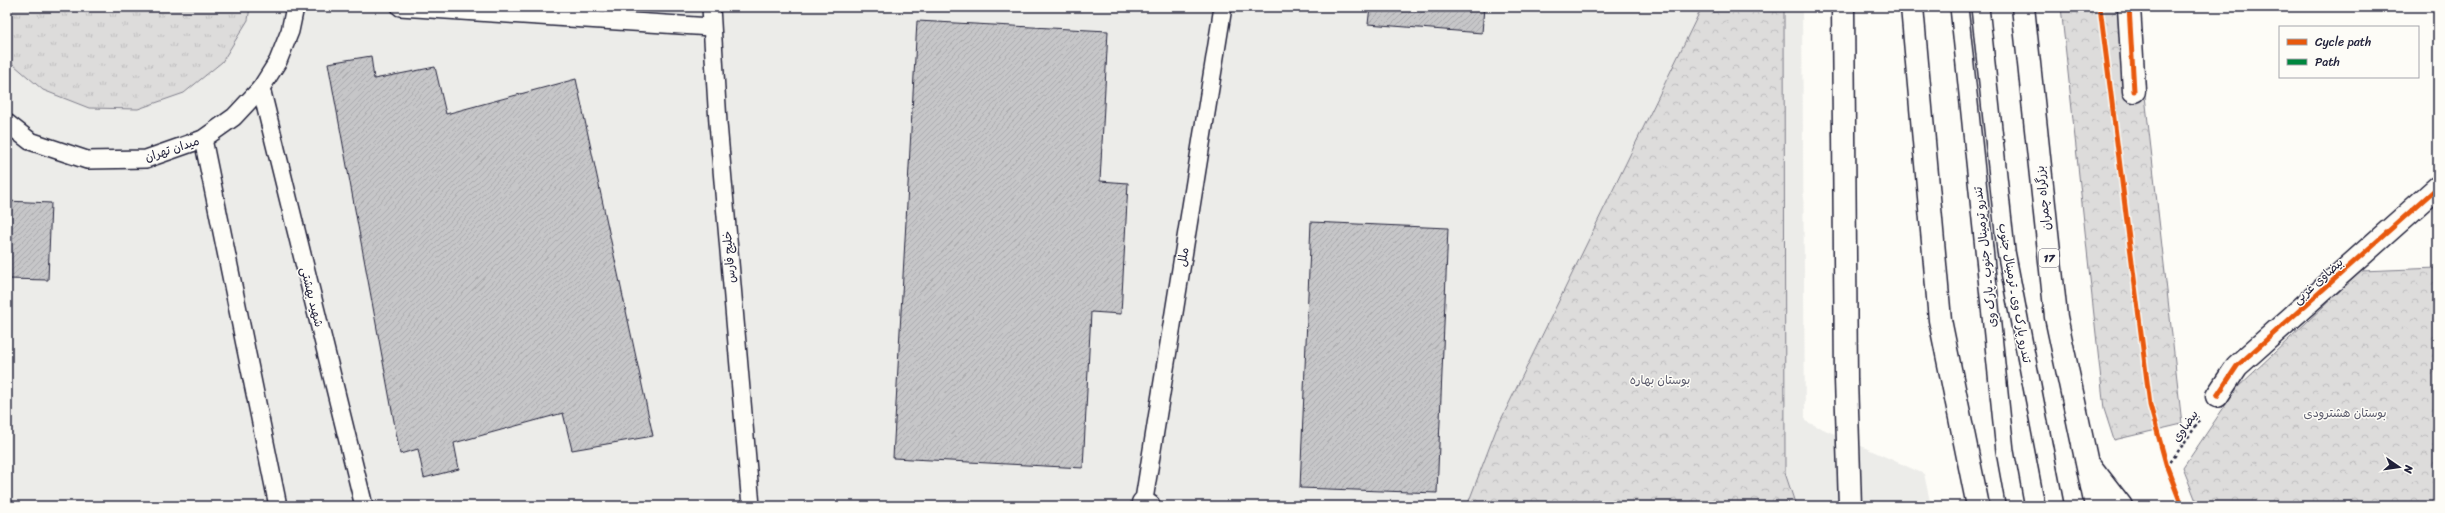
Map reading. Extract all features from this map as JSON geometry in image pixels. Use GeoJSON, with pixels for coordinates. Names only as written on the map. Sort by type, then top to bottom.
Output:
{"type":"FeatureCollection","features":[{"type":"Feature","properties":{"kind":"main road"},"geometry":{"type":"LineString","coordinates":[[1843,7],[1846,379],[1850,506]]}},
{"type":"Feature","properties":{"kind":"main road"},"geometry":{"type":"LineString","coordinates":[[1912,7],[1940,320],[1978,506]]}},
{"type":"Feature","properties":{"kind":"main road","name":"بزرگراه چمران"},"geometry":{"type":"LineString","coordinates":[[2023,7],[2056,317],[2085,460],[2096,506]]}},
{"type":"Feature","properties":{"kind":"main road"},"geometry":{"type":"LineString","coordinates":[[2129,7],[2134,91]]}},
{"type":"Feature","properties":{"kind":"main road","name":"بیضاوی غربی"},"geometry":{"type":"LineString","coordinates":[[2217,396],[2237,366],[2438,187]]}},
{"type":"Feature","properties":{"kind":"main road"},"geometry":{"type":"LineString","coordinates":[[2085,460],[2121,506]]}},
{"type":"Feature","properties":{"kind":"lane","name":"میدان تهران"},"geometry":{"type":"LineString","coordinates":[[7,123],[30,141],[87,160],[146,159],[203,139],[234,117],[261,88],[278,61],[290,32],[295,7]]}},
{"type":"Feature","properties":{"kind":"lane"},"geometry":{"type":"LineString","coordinates":[[400,7],[711,27]]}},
{"type":"Feature","properties":{"kind":"lane","name":"خلیج فارس"},"geometry":{"type":"LineString","coordinates":[[711,7],[711,27],[751,506]]}},
{"type":"Feature","properties":{"kind":"lane","name":"ملل"},"geometry":{"type":"LineString","coordinates":[[1145,505],[1223,7]]}},
{"type":"Feature","properties":{"kind":"lane","name":"تندرو ترمینال جنوب ـ پارک وی"},"geometry":{"type":"LineString","coordinates":[[1959,7],[2005,451],[2015,506]]}},
{"type":"Feature","properties":{"kind":"lane","name":"تندرو پارک وی ـ ترمینال جنوب"},"geometry":{"type":"LineString","coordinates":[[1980,7],[2006,251],[2055,506]]}},
{"type":"Feature","properties":{"kind":"lane","name":"شهید بهشتی"},"geometry":{"type":"LineString","coordinates":[[261,88],[364,506]]}},
{"type":"Feature","properties":{"kind":"lane"},"geometry":{"type":"LineString","coordinates":[[203,139],[278,506]]}},
{"type":"Feature","properties":{"kind":"path"},"geometry":{"type":"LineString","coordinates":[[2112,107],[2150,406],[2167,467],[2182,506]]}},
{"type":"Feature","properties":{"kind":"shaded area"},"geometry":{"type":"Polygon","coordinates":[[[7,7],[1802,7],[1805,421],[1924,474],[1931,506],[7,506],[7,7]]]}},
{"type":"Feature","properties":{"kind":"green space"},"geometry":{"type":"Polygon","coordinates":[[[7,7],[250,7],[248,20],[222,62],[184,93],[138,109],[89,108],[43,90],[7,59],[7,7]]]}},
{"type":"Feature","properties":{"kind":"green space","name":"بوستان بهاره"},"geometry":{"type":"Polygon","coordinates":[[[1702,7],[1784,7],[1785,473],[1796,506],[1467,506],[1496,430],[1702,7]]]}},
{"type":"Feature","properties":{"kind":"green space"},"geometry":{"type":"Polygon","coordinates":[[[2061,7],[2135,7],[2182,424],[2114,440],[2104,409],[2061,7]]]}},
{"type":"Feature","properties":{"kind":"green space","name":"بوستان هشترودی"},"geometry":{"type":"Polygon","coordinates":[[[2438,268],[2438,506],[2198,506],[2183,468],[2237,388],[2361,271],[2438,268]]]}},
{"type":"Feature","properties":{"kind":"building"},"geometry":{"type":"Polygon","coordinates":[[[1370,7],[1484,7],[1482,33],[1368,24],[1370,7]]]}},
{"type":"Feature","properties":{"kind":"building"},"geometry":{"type":"Polygon","coordinates":[[[917,21],[1108,31],[1100,181],[1128,183],[1121,314],[1091,312],[1083,468],[893,458],[917,21]]]}},
{"type":"Feature","properties":{"kind":"building"},"geometry":{"type":"Polygon","coordinates":[[[371,56],[374,79],[435,67],[446,114],[576,79],[653,436],[572,450],[563,413],[454,443],[459,469],[424,478],[418,449],[400,454],[328,63],[371,56]]]}},
{"type":"Feature","properties":{"kind":"building"},"geometry":{"type":"Polygon","coordinates":[[[7,201],[51,203],[48,280],[7,279],[7,201]]]}},
{"type":"Feature","properties":{"kind":"building"},"geometry":{"type":"Polygon","coordinates":[[[1311,222],[1448,228],[1437,493],[1300,488],[1311,222]]]}},
{"type":"Feature","properties":{"kind":"marked path"},"geometry":{"type":"LineString","coordinates":[[1143,503],[1149,506]]}},
{"type":"Feature","properties":{"kind":"cycle path"},"geometry":{"type":"LineString","coordinates":[[2100,7],[2150,405],[2167,467],[2182,506]]}},
{"type":"Feature","properties":{"kind":"cycle path"},"geometry":{"type":"LineString","coordinates":[[2129,7],[2134,91]]}},
{"type":"Feature","properties":{"kind":"cycle path"},"geometry":{"type":"LineString","coordinates":[[2217,396],[2237,366],[2438,187]]}}]}
